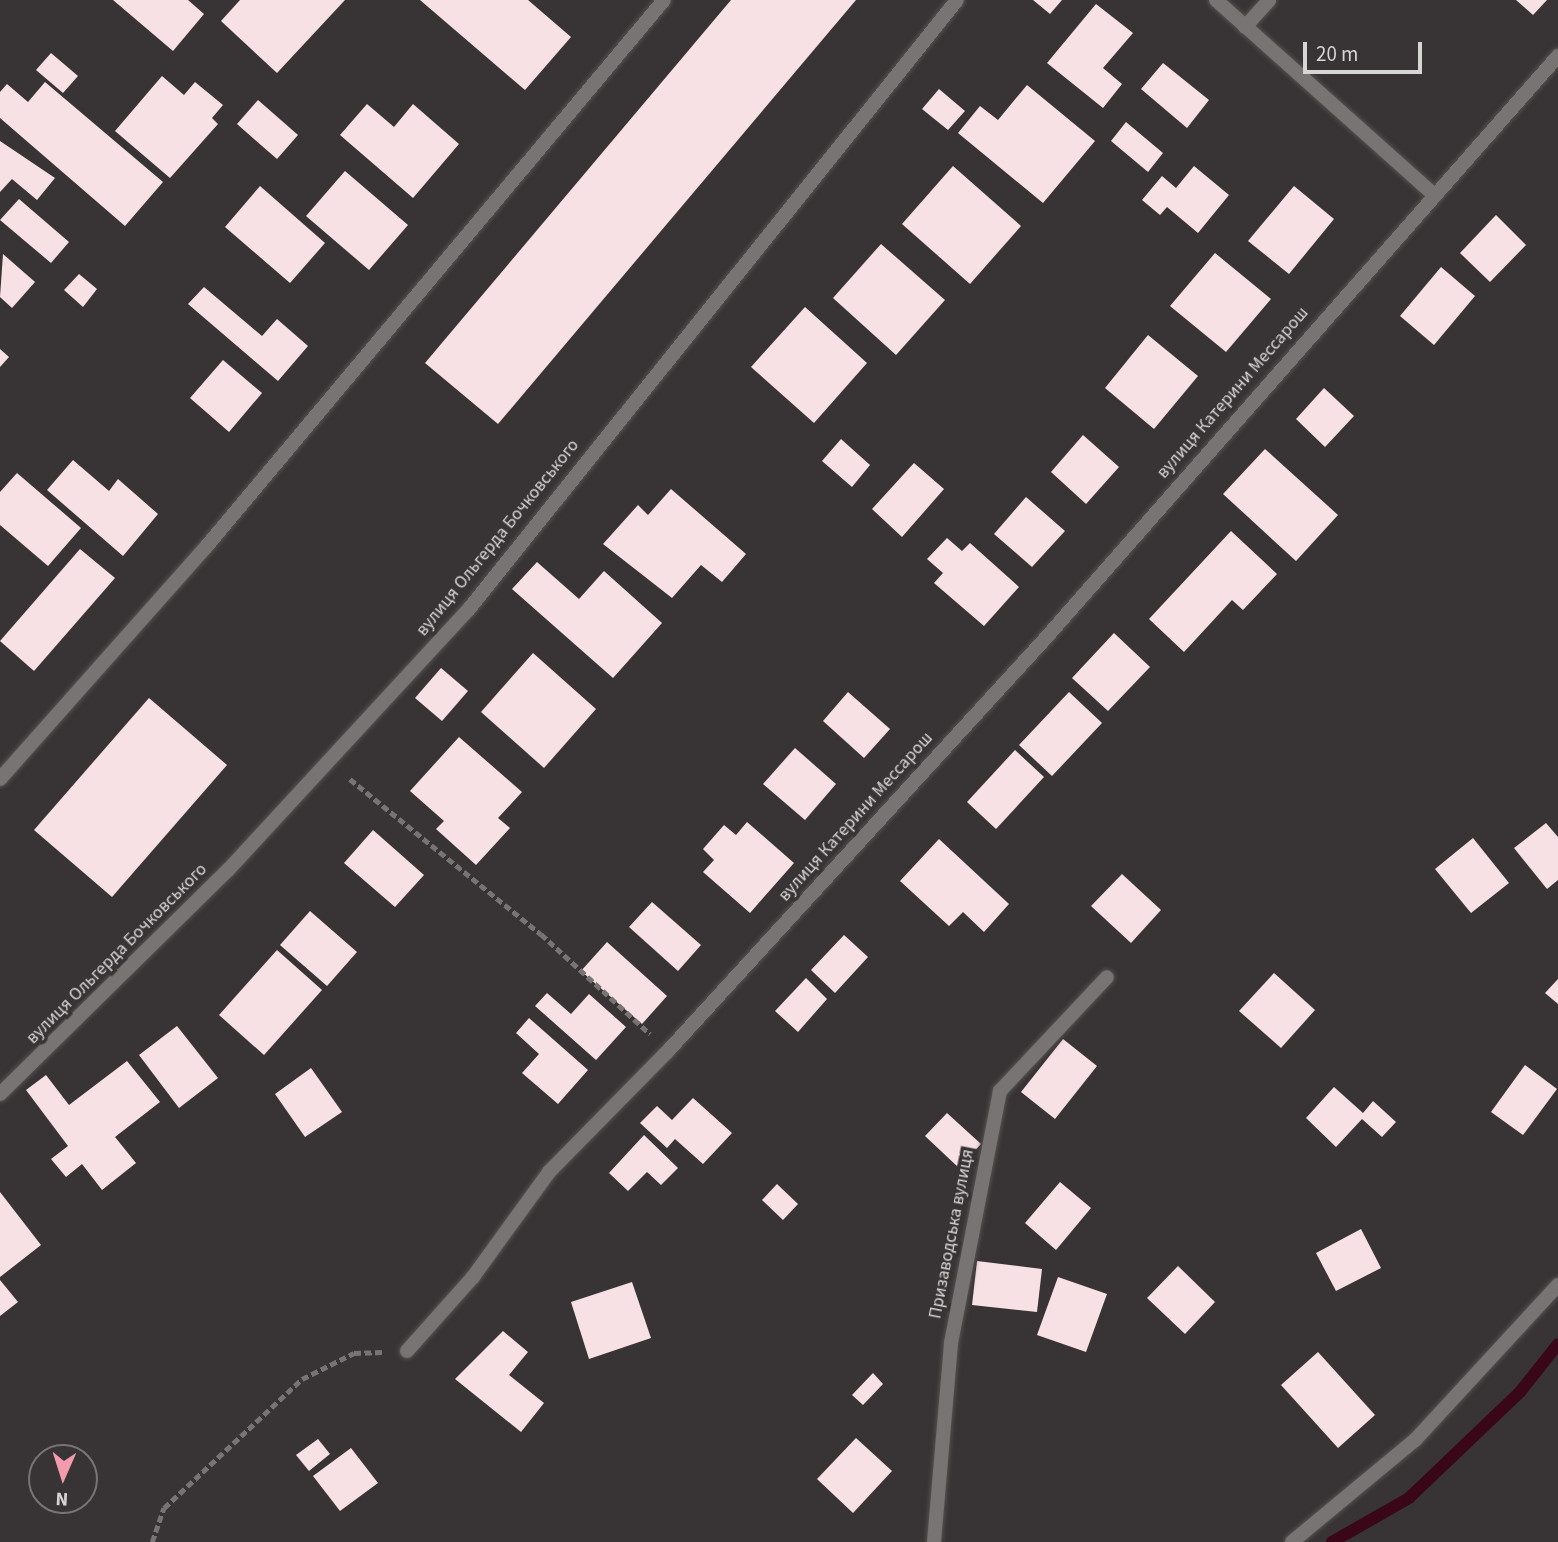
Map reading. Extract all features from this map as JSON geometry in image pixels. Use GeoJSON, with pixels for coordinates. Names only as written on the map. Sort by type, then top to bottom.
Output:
{"type":"FeatureCollection","features":[{"type":"Feature","properties":{"kind":"street"},"geometry":{"type":"LineString","coordinates":[[0,779],[206,547],[664,0]]}},
{"type":"Feature","properties":{"kind":"street","name":"вулиця Ольгерда Бочковського"},"geometry":{"type":"LineString","coordinates":[[0,1094],[219,880],[469,609],[957,0]]}},
{"type":"Feature","properties":{"kind":"street"},"geometry":{"type":"LineString","coordinates":[[1216,0],[1432,193]]}},
{"type":"Feature","properties":{"kind":"street"},"geometry":{"type":"LineString","coordinates":[[1245,27],[1269,0]]}},
{"type":"Feature","properties":{"kind":"street","name":"вулиця Катерини Мессарош"},"geometry":{"type":"LineString","coordinates":[[407,1351],[473,1277],[549,1172],[668,1051],[1044,640],[1432,193],[1558,56]]}},
{"type":"Feature","properties":{"kind":"street","name":"Призаводська вулиця"},"geometry":{"type":"LineString","coordinates":[[934,1542],[951,1343],[1000,1091],[1107,977]]}},
{"type":"Feature","properties":{"kind":"street"},"geometry":{"type":"LineString","coordinates":[[1292,1542],[1415,1440],[1558,1285]]}},
{"type":"Feature","properties":{"kind":"path"},"geometry":{"type":"LineString","coordinates":[[329,761],[541,934],[668,1051]]}},
{"type":"Feature","properties":{"kind":"path"},"geometry":{"type":"LineString","coordinates":[[152,1542],[164,1508],[302,1379],[354,1353],[407,1351]]}},
{"type":"Feature","properties":{"kind":"building"},"geometry":{"type":"Polygon","coordinates":[[[113,0],[188,0],[204,14],[173,51],[113,0]]]}},
{"type":"Feature","properties":{"kind":"building"},"geometry":{"type":"Polygon","coordinates":[[[240,0],[345,0],[277,73],[221,21],[240,0]]]}},
{"type":"Feature","properties":{"kind":"building"},"geometry":{"type":"Polygon","coordinates":[[[420,0],[528,0],[571,37],[525,90],[420,0]]]}},
{"type":"Feature","properties":{"kind":"building"},"geometry":{"type":"Polygon","coordinates":[[[731,0],[856,0],[498,424],[425,363],[731,0]]]}},
{"type":"Feature","properties":{"kind":"building"},"geometry":{"type":"Polygon","coordinates":[[[1033,0],[1062,0],[1050,14],[1033,0]]]}},
{"type":"Feature","properties":{"kind":"building"},"geometry":{"type":"Polygon","coordinates":[[[1516,0],[1547,0],[1533,15],[1516,0]]]}},
{"type":"Feature","properties":{"kind":"building"},"geometry":{"type":"Polygon","coordinates":[[[1096,4],[1133,33],[1103,68],[1122,84],[1103,108],[1047,63],[1096,4]]]}},
{"type":"Feature","properties":{"kind":"building"},"geometry":{"type":"Polygon","coordinates":[[[51,53],[78,76],[63,93],[36,70],[51,53]]]}},
{"type":"Feature","properties":{"kind":"building"},"geometry":{"type":"Polygon","coordinates":[[[1163,63],[1209,100],[1187,128],[1141,89],[1163,63]]]}},
{"type":"Feature","properties":{"kind":"building"},"geometry":{"type":"Polygon","coordinates":[[[162,76],[184,95],[195,82],[223,105],[212,118],[218,124],[170,178],[115,131],[162,76]]]}},
{"type":"Feature","properties":{"kind":"building"},"geometry":{"type":"Polygon","coordinates":[[[45,82],[163,182],[125,226],[0,118],[0,92],[7,84],[28,102],[45,82]]]}},
{"type":"Feature","properties":{"kind":"building"},"geometry":{"type":"Polygon","coordinates":[[[1027,85],[1095,141],[1043,203],[958,133],[980,106],[998,120],[1027,85]]]}},
{"type":"Feature","properties":{"kind":"building"},"geometry":{"type":"Polygon","coordinates":[[[939,89],[965,111],[948,130],[922,109],[939,89]]]}},
{"type":"Feature","properties":{"kind":"building"},"geometry":{"type":"Polygon","coordinates":[[[258,100],[298,135],[277,159],[237,124],[258,100]]]}},
{"type":"Feature","properties":{"kind":"building"},"geometry":{"type":"Polygon","coordinates":[[[367,104],[394,127],[413,104],[459,144],[413,198],[340,135],[367,104]]]}},
{"type":"Feature","properties":{"kind":"building"},"geometry":{"type":"Polygon","coordinates":[[[1126,122],[1163,153],[1148,172],[1111,141],[1126,122]]]}},
{"type":"Feature","properties":{"kind":"building"},"geometry":{"type":"Polygon","coordinates":[[[0,141],[55,178],[37,200],[12,179],[0,192],[0,141]]]}},
{"type":"Feature","properties":{"kind":"building"},"geometry":{"type":"Polygon","coordinates":[[[953,166],[1021,226],[970,284],[902,224],[953,166]]]}},
{"type":"Feature","properties":{"kind":"building"},"geometry":{"type":"Polygon","coordinates":[[[1194,166],[1229,195],[1198,233],[1167,207],[1160,215],[1142,200],[1162,176],[1176,188],[1194,166]]]}},
{"type":"Feature","properties":{"kind":"building"},"geometry":{"type":"Polygon","coordinates":[[[345,171],[408,225],[369,270],[306,216],[345,171]]]}},
{"type":"Feature","properties":{"kind":"building"},"geometry":{"type":"Polygon","coordinates":[[[260,186],[325,243],[290,283],[225,227],[260,186]]]}},
{"type":"Feature","properties":{"kind":"building"},"geometry":{"type":"Polygon","coordinates":[[[1294,186],[1334,219],[1289,274],[1248,241],[1294,186]]]}},
{"type":"Feature","properties":{"kind":"building"},"geometry":{"type":"Polygon","coordinates":[[[19,199],[69,242],[51,263],[0,220],[19,199]]]}},
{"type":"Feature","properties":{"kind":"building"},"geometry":{"type":"Polygon","coordinates":[[[1496,215],[1526,245],[1490,282],[1460,253],[1496,215]]]}},
{"type":"Feature","properties":{"kind":"building"},"geometry":{"type":"Polygon","coordinates":[[[881,244],[945,300],[896,355],[833,298],[881,244]]]}},
{"type":"Feature","properties":{"kind":"building"},"geometry":{"type":"Polygon","coordinates":[[[1215,253],[1271,299],[1226,352],[1170,306],[1215,253]]]}},
{"type":"Feature","properties":{"kind":"building"},"geometry":{"type":"Polygon","coordinates":[[[3,254],[35,282],[12,308],[0,297],[3,254]]]}},
{"type":"Feature","properties":{"kind":"building"},"geometry":{"type":"Polygon","coordinates":[[[1441,267],[1475,296],[1434,345],[1400,316],[1441,267]]]}},
{"type":"Feature","properties":{"kind":"building"},"geometry":{"type":"Polygon","coordinates":[[[79,274],[97,289],[83,307],[64,290],[79,274]]]}},
{"type":"Feature","properties":{"kind":"building"},"geometry":{"type":"Polygon","coordinates":[[[204,287],[262,336],[277,319],[308,346],[278,381],[188,304],[204,287]]]}},
{"type":"Feature","properties":{"kind":"building"},"geometry":{"type":"Polygon","coordinates":[[[805,307],[867,363],[814,423],[751,367],[805,307]]]}},
{"type":"Feature","properties":{"kind":"building"},"geometry":{"type":"Polygon","coordinates":[[[1148,335],[1198,376],[1154,429],[1105,388],[1148,335]]]}},
{"type":"Feature","properties":{"kind":"building"},"geometry":{"type":"Polygon","coordinates":[[[0,349],[9,357],[0,367],[0,349]]]}},
{"type":"Feature","properties":{"kind":"building"},"geometry":{"type":"Polygon","coordinates":[[[223,360],[262,393],[229,432],[190,398],[223,360]]]}},
{"type":"Feature","properties":{"kind":"building"},"geometry":{"type":"Polygon","coordinates":[[[1324,388],[1354,416],[1325,447],[1296,419],[1324,388]]]}},
{"type":"Feature","properties":{"kind":"building"},"geometry":{"type":"Polygon","coordinates":[[[1083,435],[1119,467],[1086,504],[1051,472],[1083,435]]]}},
{"type":"Feature","properties":{"kind":"building"},"geometry":{"type":"Polygon","coordinates":[[[841,439],[870,465],[852,487],[822,461],[841,439]]]}},
{"type":"Feature","properties":{"kind":"building"},"geometry":{"type":"Polygon","coordinates":[[[1265,449],[1338,515],[1296,561],[1223,494],[1265,449]]]}},
{"type":"Feature","properties":{"kind":"building"},"geometry":{"type":"Polygon","coordinates":[[[73,460],[109,491],[118,479],[158,514],[123,556],[47,490],[73,460]]]}},
{"type":"Feature","properties":{"kind":"building"},"geometry":{"type":"Polygon","coordinates":[[[914,463],[944,489],[902,537],[872,509],[914,463]]]}},
{"type":"Feature","properties":{"kind":"building"},"geometry":{"type":"Polygon","coordinates":[[[17,473],[81,528],[48,566],[0,525],[0,492],[17,473]]]}},
{"type":"Feature","properties":{"kind":"building"},"geometry":{"type":"Polygon","coordinates":[[[671,489],[746,554],[722,582],[701,565],[672,598],[603,544],[638,505],[648,515],[671,489]]]}},
{"type":"Feature","properties":{"kind":"building"},"geometry":{"type":"Polygon","coordinates":[[[1026,497],[1065,531],[1032,567],[994,534],[1026,497]]]}},
{"type":"Feature","properties":{"kind":"building"},"geometry":{"type":"Polygon","coordinates":[[[1231,531],[1277,574],[1243,610],[1232,600],[1184,652],[1149,619],[1231,531]]]}},
{"type":"Feature","properties":{"kind":"building"},"geometry":{"type":"Polygon","coordinates":[[[947,538],[962,551],[970,543],[1019,587],[984,626],[934,583],[943,573],[927,559],[947,538]]]}},
{"type":"Feature","properties":{"kind":"building"},"geometry":{"type":"Polygon","coordinates":[[[80,549],[115,578],[34,671],[0,641],[80,549]]]}},
{"type":"Feature","properties":{"kind":"building"},"geometry":{"type":"Polygon","coordinates":[[[537,562],[579,599],[604,571],[662,623],[613,678],[512,589],[537,562]]]}},
{"type":"Feature","properties":{"kind":"building"},"geometry":{"type":"Polygon","coordinates":[[[1114,633],[1150,667],[1108,711],[1072,678],[1114,633]]]}},
{"type":"Feature","properties":{"kind":"building"},"geometry":{"type":"Polygon","coordinates":[[[533,653],[596,709],[544,768],[481,712],[533,653]]]}},
{"type":"Feature","properties":{"kind":"building"},"geometry":{"type":"Polygon","coordinates":[[[441,668],[468,691],[442,721],[415,698],[441,668]]]}},
{"type":"Feature","properties":{"kind":"building"},"geometry":{"type":"Polygon","coordinates":[[[848,692],[890,729],[864,758],[823,721],[848,692]]]}},
{"type":"Feature","properties":{"kind":"building"},"geometry":{"type":"Polygon","coordinates":[[[1069,692],[1102,723],[1052,776],[1019,745],[1069,692]]]}},
{"type":"Feature","properties":{"kind":"building"},"geometry":{"type":"Polygon","coordinates":[[[149,698],[227,765],[112,897],[34,830],[149,698]]]}},
{"type":"Feature","properties":{"kind":"building"},"geometry":{"type":"Polygon","coordinates":[[[459,737],[522,792],[498,818],[510,828],[476,865],[436,829],[444,821],[410,791],[459,737]]]}},
{"type":"Feature","properties":{"kind":"building"},"geometry":{"type":"Polygon","coordinates":[[[795,748],[836,784],[805,820],[763,784],[795,748]]]}},
{"type":"Feature","properties":{"kind":"building"},"geometry":{"type":"Polygon","coordinates":[[[1015,750],[1044,777],[996,829],[967,802],[1015,750]]]}},
{"type":"Feature","properties":{"kind":"building"},"geometry":{"type":"Polygon","coordinates":[[[747,822],[794,863],[750,913],[703,872],[714,860],[703,849],[724,825],[736,835],[747,822]]]}},
{"type":"Feature","properties":{"kind":"building"},"geometry":{"type":"Polygon","coordinates":[[[1546,823],[1558,837],[1558,880],[1547,889],[1514,848],[1546,823]]]}},
{"type":"Feature","properties":{"kind":"building"},"geometry":{"type":"Polygon","coordinates":[[[373,830],[424,875],[395,907],[344,863],[373,830]]]}},
{"type":"Feature","properties":{"kind":"building"},"geometry":{"type":"Polygon","coordinates":[[[1473,838],[1509,883],[1471,913],[1435,869],[1473,838]]]}},
{"type":"Feature","properties":{"kind":"building"},"geometry":{"type":"Polygon","coordinates":[[[939,839],[1009,904],[984,932],[963,912],[949,926],[900,881],[939,839]]]}},
{"type":"Feature","properties":{"kind":"building"},"geometry":{"type":"Polygon","coordinates":[[[1122,874],[1161,910],[1131,943],[1091,906],[1122,874]]]}},
{"type":"Feature","properties":{"kind":"building"},"geometry":{"type":"Polygon","coordinates":[[[652,902],[701,945],[678,971],[629,927],[652,902]]]}},
{"type":"Feature","properties":{"kind":"building"},"geometry":{"type":"Polygon","coordinates":[[[310,911],[357,952],[327,986],[280,945],[310,911]]]}},
{"type":"Feature","properties":{"kind":"building"},"geometry":{"type":"Polygon","coordinates":[[[844,935],[868,957],[835,993],[811,970],[844,935]]]}},
{"type":"Feature","properties":{"kind":"building"},"geometry":{"type":"Polygon","coordinates":[[[607,942],[667,996],[642,1024],[581,971],[607,942]]]}},
{"type":"Feature","properties":{"kind":"building"},"geometry":{"type":"Polygon","coordinates":[[[277,950],[322,990],[264,1055],[219,1015],[277,950]]]}},
{"type":"Feature","properties":{"kind":"building"},"geometry":{"type":"Polygon","coordinates":[[[1274,973],[1315,1010],[1281,1048],[1239,1011],[1274,973]]]}},
{"type":"Feature","properties":{"kind":"building"},"geometry":{"type":"Polygon","coordinates":[[[806,978],[827,999],[798,1032],[775,1011],[806,978]]]}},
{"type":"Feature","properties":{"kind":"building"},"geometry":{"type":"Polygon","coordinates":[[[1558,979],[1558,1004],[1545,993],[1558,979]]]}},
{"type":"Feature","properties":{"kind":"building"},"geometry":{"type":"Polygon","coordinates":[[[547,993],[571,1014],[589,994],[626,1027],[596,1060],[535,1006],[547,993]]]}},
{"type":"Feature","properties":{"kind":"building"},"geometry":{"type":"Polygon","coordinates":[[[529,1018],[588,1070],[558,1104],[522,1073],[539,1054],[516,1033],[529,1018]]]}},
{"type":"Feature","properties":{"kind":"building"},"geometry":{"type":"Polygon","coordinates":[[[177,1026],[218,1078],[179,1108],[139,1055],[177,1026]]]}},
{"type":"Feature","properties":{"kind":"building"},"geometry":{"type":"Polygon","coordinates":[[[1063,1039],[1097,1066],[1055,1119],[1021,1092],[1063,1039]]]}},
{"type":"Feature","properties":{"kind":"building"},"geometry":{"type":"Polygon","coordinates":[[[127,1061],[160,1102],[115,1137],[136,1163],[102,1190],[82,1164],[66,1177],[51,1159],[68,1146],[26,1090],[46,1075],[69,1105],[127,1061]]]}},
{"type":"Feature","properties":{"kind":"building"},"geometry":{"type":"Polygon","coordinates":[[[1525,1065],[1557,1089],[1523,1135],[1491,1112],[1525,1065]]]}},
{"type":"Feature","properties":{"kind":"building"},"geometry":{"type":"Polygon","coordinates":[[[311,1068],[342,1112],[305,1137],[275,1094],[311,1068]]]}},
{"type":"Feature","properties":{"kind":"building"},"geometry":{"type":"Polygon","coordinates":[[[1334,1087],[1363,1113],[1373,1101],[1396,1122],[1382,1137],[1362,1119],[1336,1147],[1306,1118],[1334,1087]]]}},
{"type":"Feature","properties":{"kind":"building"},"geometry":{"type":"Polygon","coordinates":[[[693,1098],[732,1133],[703,1164],[675,1139],[667,1148],[640,1123],[657,1106],[672,1120],[693,1098]]]}},
{"type":"Feature","properties":{"kind":"building"},"geometry":{"type":"Polygon","coordinates":[[[947,1113],[981,1144],[959,1168],[925,1136],[947,1113]]]}},
{"type":"Feature","properties":{"kind":"building"},"geometry":{"type":"Polygon","coordinates":[[[644,1135],[678,1168],[661,1185],[647,1172],[628,1191],[609,1173],[644,1135]]]}},
{"type":"Feature","properties":{"kind":"building"},"geometry":{"type":"Polygon","coordinates":[[[1060,1182],[1091,1208],[1056,1250],[1025,1223],[1060,1182]]]}},
{"type":"Feature","properties":{"kind":"building"},"geometry":{"type":"Polygon","coordinates":[[[777,1184],[798,1204],[783,1220],[762,1200],[777,1184]]]}},
{"type":"Feature","properties":{"kind":"building"},"geometry":{"type":"Polygon","coordinates":[[[0,1192],[41,1245],[0,1277],[0,1192]]]}},
{"type":"Feature","properties":{"kind":"building"},"geometry":{"type":"Polygon","coordinates":[[[1361,1229],[1381,1268],[1336,1291],[1316,1253],[1361,1229]]]}},
{"type":"Feature","properties":{"kind":"building"},"geometry":{"type":"Polygon","coordinates":[[[977,1261],[1042,1269],[1037,1312],[972,1305],[977,1261]]]}},
{"type":"Feature","properties":{"kind":"building"},"geometry":{"type":"Polygon","coordinates":[[[1178,1266],[1215,1302],[1185,1334],[1147,1298],[1178,1266]]]}},
{"type":"Feature","properties":{"kind":"building"},"geometry":{"type":"Polygon","coordinates":[[[1058,1277],[1107,1294],[1086,1352],[1037,1335],[1058,1277]]]}},
{"type":"Feature","properties":{"kind":"building"},"geometry":{"type":"Polygon","coordinates":[[[0,1280],[18,1302],[0,1316],[0,1280]]]}},
{"type":"Feature","properties":{"kind":"building"},"geometry":{"type":"Polygon","coordinates":[[[632,1282],[651,1338],[589,1359],[571,1302],[632,1282]]]}},
{"type":"Feature","properties":{"kind":"building"},"geometry":{"type":"Polygon","coordinates":[[[503,1331],[528,1352],[509,1375],[544,1403],[521,1432],[455,1379],[503,1331]]]}},
{"type":"Feature","properties":{"kind":"building"},"geometry":{"type":"Polygon","coordinates":[[[1318,1352],[1375,1415],[1338,1448],[1281,1385],[1318,1352]]]}},
{"type":"Feature","properties":{"kind":"building"},"geometry":{"type":"Polygon","coordinates":[[[873,1373],[883,1384],[863,1405],[852,1395],[873,1373]]]}},
{"type":"Feature","properties":{"kind":"building"},"geometry":{"type":"Polygon","coordinates":[[[856,1438],[892,1471],[853,1513],[817,1479],[856,1438]]]}},
{"type":"Feature","properties":{"kind":"building"},"geometry":{"type":"Polygon","coordinates":[[[318,1439],[330,1454],[309,1471],[296,1455],[318,1439]]]}},
{"type":"Feature","properties":{"kind":"building"},"geometry":{"type":"Polygon","coordinates":[[[351,1448],[378,1483],[340,1511],[313,1476],[351,1448]]]}},
{"type":"Feature","properties":{"kind":"waterway"},"geometry":{"type":"LineString","coordinates":[[1332,1542],[1409,1498],[1520,1392],[1558,1344]]}}]}
